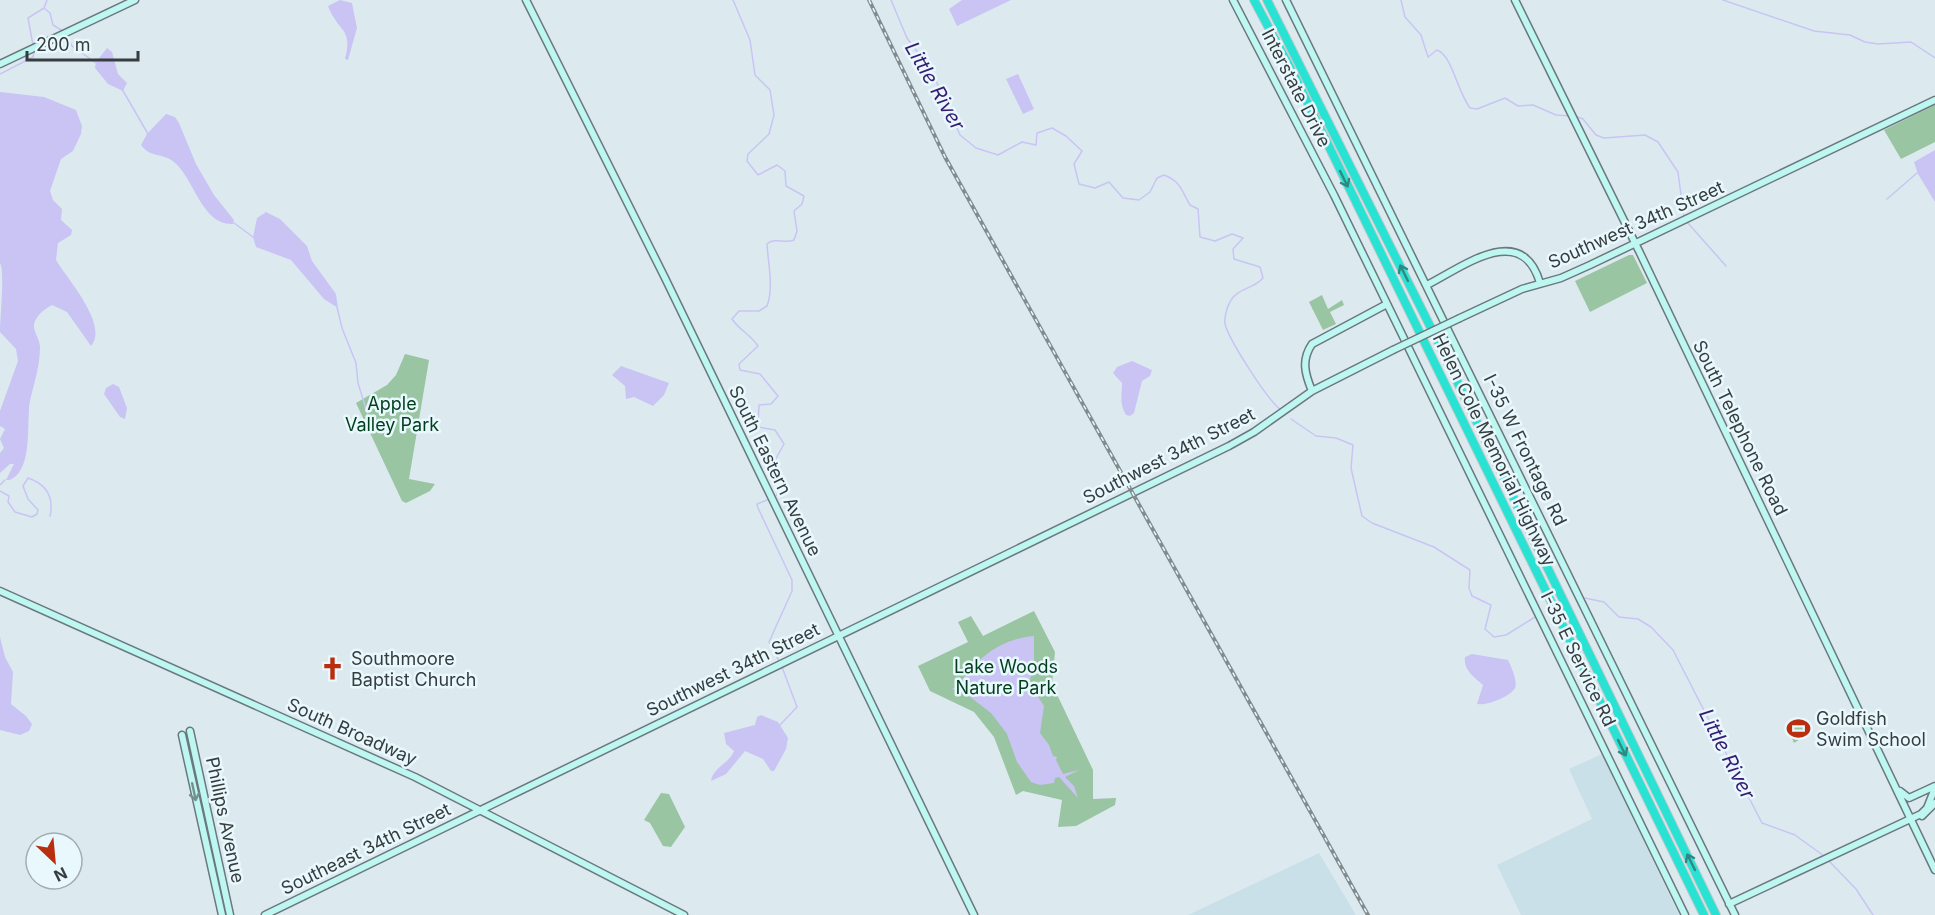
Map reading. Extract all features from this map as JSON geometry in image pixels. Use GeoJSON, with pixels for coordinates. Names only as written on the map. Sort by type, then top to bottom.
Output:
{"type":"FeatureCollection","features":[{"type":"Feature","properties":{"kind":"highway","name":"Helen Cole Memorial Highway"},"geometry":{"type":"LineString","coordinates":[[1254,0],[1306,100],[1704,915]]}},
{"type":"Feature","properties":{"kind":"highway","name":"Helen Cole Memorial Highway"},"geometry":{"type":"LineString","coordinates":[[1267,0],[1437,340],[1716,915]]}},
{"type":"Feature","properties":{"kind":"street"},"geometry":{"type":"LineString","coordinates":[[0,64],[135,0]]}},
{"type":"Feature","properties":{"kind":"street","name":"South Eastern Avenue"},"geometry":{"type":"LineString","coordinates":[[526,0],[974,915]]}},
{"type":"Feature","properties":{"kind":"street","name":"Interstate Drive"},"geometry":{"type":"LineString","coordinates":[[1233,0],[1332,190]]}},
{"type":"Feature","properties":{"kind":"street","name":"I-35 W Frontage Rd"},"geometry":{"type":"LineString","coordinates":[[1286,0],[1735,915]]}},
{"type":"Feature","properties":{"kind":"street","name":"South Telephone Road"},"geometry":{"type":"LineString","coordinates":[[1515,0],[1635,244],[1935,870]]}},
{"type":"Feature","properties":{"kind":"street","name":"Southwest 34th Street"},"geometry":{"type":"LineString","coordinates":[[481,810],[1228,446],[1312,391],[1393,350],[1505,296],[1575,272],[1935,100]]}},
{"type":"Feature","properties":{"kind":"street","name":"I-35 E Service Rd"},"geometry":{"type":"LineString","coordinates":[[1332,190],[1684,915]]}},
{"type":"Feature","properties":{"kind":"street"},"geometry":{"type":"LineString","coordinates":[[1427,285],[1491,253],[1505,250],[1527,258],[1533,264],[1540,284]]}},
{"type":"Feature","properties":{"kind":"street"},"geometry":{"type":"LineString","coordinates":[[1312,391],[1304,369],[1305,359],[1312,344],[1387,304]]}},
{"type":"Feature","properties":{"kind":"street","name":"South Broadway"},"geometry":{"type":"LineString","coordinates":[[0,591],[374,758],[481,810],[684,915]]}},
{"type":"Feature","properties":{"kind":"street","name":"Phillips Avenue"},"geometry":{"type":"LineString","coordinates":[[190,731],[231,915]]}},
{"type":"Feature","properties":{"kind":"street","name":"Phillips Avenue"},"geometry":{"type":"LineString","coordinates":[[182,735],[222,915]]}},
{"type":"Feature","properties":{"kind":"street"},"geometry":{"type":"LineString","coordinates":[[1895,787],[1909,798],[1935,786]]}},
{"type":"Feature","properties":{"kind":"street"},"geometry":{"type":"LineString","coordinates":[[1729,904],[1910,819],[1927,808],[1935,786]]}},
{"type":"Feature","properties":{"kind":"street"},"geometry":{"type":"LineString","coordinates":[[494,803],[495,818]]}},
{"type":"Feature","properties":{"kind":"street"},"geometry":{"type":"LineString","coordinates":[[1910,819],[1927,814],[1935,803]]}},
{"type":"Feature","properties":{"kind":"street","name":"Southeast 34th Street"},"geometry":{"type":"LineString","coordinates":[[265,915],[481,810]]}},
{"type":"Feature","properties":{"kind":"shaded area"},"geometry":{"type":"Polygon","coordinates":[[[340,0],[352,3],[357,28],[348,60],[345,59],[346,36],[328,6],[340,0]]]}},
{"type":"Feature","properties":{"kind":"shaded area"},"geometry":{"type":"Polygon","coordinates":[[[962,0],[1011,0],[957,26],[949,9],[962,0]]]}},
{"type":"Feature","properties":{"kind":"shaded area"},"geometry":{"type":"Polygon","coordinates":[[[107,48],[112,52],[118,74],[127,83],[123,91],[108,84],[95,68],[96,62],[107,48]]]}},
{"type":"Feature","properties":{"kind":"shaded area"},"geometry":{"type":"Polygon","coordinates":[[[1018,74],[1034,109],[1023,114],[1006,79],[1018,74]]]}},
{"type":"Feature","properties":{"kind":"shaded area"},"geometry":{"type":"Polygon","coordinates":[[[0,92],[44,97],[76,110],[82,126],[81,134],[73,151],[61,159],[50,191],[53,200],[62,209],[61,220],[72,230],[71,235],[58,243],[56,260],[85,303],[95,327],[95,337],[91,346],[67,312],[52,305],[37,318],[34,328],[40,344],[40,354],[30,401],[26,457],[17,475],[9,480],[6,480],[14,464],[10,464],[0,473],[0,453],[4,448],[0,439],[5,429],[0,426],[0,411],[18,361],[16,349],[0,332],[2,285],[0,92]]]}},
{"type":"Feature","properties":{"kind":"shaded area"},"geometry":{"type":"Polygon","coordinates":[[[166,114],[175,117],[179,123],[196,164],[214,195],[234,220],[233,224],[222,223],[206,209],[181,169],[174,162],[149,152],[141,145],[147,134],[166,114]]]}},
{"type":"Feature","properties":{"kind":"shaded area"},"geometry":{"type":"Polygon","coordinates":[[[1935,150],[1935,202],[1918,174],[1914,162],[1935,150]]]}},
{"type":"Feature","properties":{"kind":"shaded area"},"geometry":{"type":"Polygon","coordinates":[[[266,212],[280,219],[307,246],[312,261],[336,294],[338,308],[324,299],[291,260],[256,247],[253,237],[257,218],[266,212]]]}},
{"type":"Feature","properties":{"kind":"shaded area"},"geometry":{"type":"Polygon","coordinates":[[[1132,361],[1152,370],[1150,376],[1142,381],[1134,413],[1130,416],[1126,415],[1122,407],[1122,383],[1113,373],[1117,367],[1132,361]]]}},
{"type":"Feature","properties":{"kind":"shaded area"},"geometry":{"type":"Polygon","coordinates":[[[621,366],[669,383],[664,395],[653,406],[634,397],[626,399],[625,386],[612,375],[621,366]]]}},
{"type":"Feature","properties":{"kind":"shaded area"},"geometry":{"type":"Polygon","coordinates":[[[113,384],[119,387],[127,408],[125,419],[120,417],[104,394],[106,388],[113,384]]]}},
{"type":"Feature","properties":{"kind":"shaded area"},"geometry":{"type":"Polygon","coordinates":[[[1034,636],[1034,663],[1040,666],[1034,667],[1029,683],[1044,706],[1040,733],[1049,745],[1053,756],[1057,757],[1056,760],[1063,774],[1079,770],[1065,777],[1074,786],[1078,798],[1059,777],[1055,778],[1054,783],[1040,785],[1031,782],[1017,762],[1007,734],[991,713],[961,690],[951,689],[957,687],[980,659],[999,646],[1034,636]]]}},
{"type":"Feature","properties":{"kind":"shaded area"},"geometry":{"type":"Polygon","coordinates":[[[0,637],[5,657],[13,672],[11,704],[32,724],[29,731],[20,735],[0,730],[0,637]]]}},
{"type":"Feature","properties":{"kind":"shaded area"},"geometry":{"type":"Polygon","coordinates":[[[1472,654],[1508,660],[1516,682],[1515,688],[1498,700],[1477,704],[1483,685],[1466,666],[1465,657],[1472,654]]]}},
{"type":"Feature","properties":{"kind":"shaded area"},"geometry":{"type":"Polygon","coordinates":[[[761,715],[778,722],[788,738],[786,749],[774,771],[771,771],[763,759],[745,751],[726,774],[711,781],[715,772],[734,751],[726,744],[724,733],[755,725],[757,717],[761,715]]]}},
{"type":"Feature","properties":{"kind":"shaded area"},"geometry":{"type":"Polygon","coordinates":[[[1602,754],[1679,915],[1521,915],[1497,865],[1592,819],[1569,769],[1602,754]]]}},
{"type":"Feature","properties":{"kind":"shaded area"},"geometry":{"type":"Polygon","coordinates":[[[1319,853],[1356,915],[1188,915],[1319,853]]]}},
{"type":"Feature","properties":{"kind":"green space"},"geometry":{"type":"Polygon","coordinates":[[[1935,105],[1935,142],[1901,159],[1884,130],[1935,105]]]}},
{"type":"Feature","properties":{"kind":"green space"},"geometry":{"type":"Polygon","coordinates":[[[1633,255],[1647,283],[1590,312],[1575,281],[1633,255]]]}},
{"type":"Feature","properties":{"kind":"green space"},"geometry":{"type":"Polygon","coordinates":[[[1322,295],[1328,309],[1342,300],[1344,305],[1330,312],[1336,324],[1323,330],[1309,302],[1322,295]]]}},
{"type":"Feature","properties":{"kind":"green space","name":"Apple Valley Park"},"geometry":{"type":"Polygon","coordinates":[[[405,354],[429,360],[409,479],[435,484],[430,491],[406,503],[402,501],[356,403],[387,385],[396,375],[405,354]]]}},
{"type":"Feature","properties":{"kind":"green space","name":"Lake Woods Nature Park"},"geometry":{"type":"Polygon","coordinates":[[[1034,611],[1055,652],[1052,684],[1093,770],[1093,799],[1116,798],[1115,805],[1076,826],[1058,827],[1062,800],[1023,791],[1016,795],[994,737],[974,712],[930,691],[918,666],[968,642],[958,622],[971,616],[983,636],[1034,611]]]}},
{"type":"Feature","properties":{"kind":"green space","name":"Goldfish Swim School"},"geometry":{"type":"Polygon","coordinates":[[[1802,717],[1810,733],[1794,743],[1786,725],[1802,717]]]}},
{"type":"Feature","properties":{"kind":"green space"},"geometry":{"type":"Polygon","coordinates":[[[661,793],[669,794],[685,827],[671,847],[663,846],[650,823],[644,820],[661,793]]]}},
{"type":"Feature","properties":{"kind":"waterway"},"geometry":{"type":"LineString","coordinates":[[33,45],[28,18],[44,8],[47,0]]}},
{"type":"Feature","properties":{"kind":"waterway"},"geometry":{"type":"LineString","coordinates":[[733,0],[750,40],[755,75],[770,90],[774,115],[769,134],[748,154],[747,161],[758,175],[777,165],[785,171],[786,186],[804,196],[802,204],[794,211],[797,231],[794,240],[773,241],[767,244],[770,283],[767,306],[759,311],[739,311],[732,319],[758,346],[739,364],[740,370],[760,374],[778,396],[771,404],[759,405],[758,427],[775,430],[784,444],[774,462],[782,485],[776,496]]}},
{"type":"Feature","properties":{"kind":"waterway","name":"Little River"},"geometry":{"type":"LineString","coordinates":[[891,0],[907,38],[932,72],[960,135],[976,148],[998,155],[1022,142],[1036,145],[1037,133],[1052,128],[1066,136],[1082,151],[1074,164],[1079,184],[1095,188],[1109,182],[1123,198],[1139,200],[1150,192],[1157,178],[1164,175],[1174,180],[1190,205],[1198,209],[1200,237],[1215,241],[1232,234],[1243,238],[1233,249],[1234,259],[1260,267],[1263,278],[1233,297],[1227,310],[1225,324],[1250,370],[1267,395],[1281,410]]}},
{"type":"Feature","properties":{"kind":"waterway"},"geometry":{"type":"LineString","coordinates":[[1401,0],[1405,17],[1421,35],[1428,57],[1437,50],[1447,59],[1470,108],[1477,109],[1505,98],[1518,106],[1533,105],[1556,115],[1571,116]]}},
{"type":"Feature","properties":{"kind":"waterway"},"geometry":{"type":"LineString","coordinates":[[1723,0],[1814,31],[1850,35],[1865,42],[1878,44],[1911,42],[1935,58]]}},
{"type":"Feature","properties":{"kind":"waterway"},"geometry":{"type":"LineString","coordinates":[[44,8],[50,13],[53,25],[63,31]]}},
{"type":"Feature","properties":{"kind":"waterway"},"geometry":{"type":"LineString","coordinates":[[66,34],[72,46],[96,63]]}},
{"type":"Feature","properties":{"kind":"waterway"},"geometry":{"type":"LineString","coordinates":[[0,74],[33,57],[34,52]]}},
{"type":"Feature","properties":{"kind":"waterway"},"geometry":{"type":"LineString","coordinates":[[122,89],[148,134]]}},
{"type":"Feature","properties":{"kind":"waterway"},"geometry":{"type":"LineString","coordinates":[[1575,116],[1583,119],[1596,135],[1604,138],[1645,135],[1658,142],[1678,172],[1684,218]]}},
{"type":"Feature","properties":{"kind":"waterway"},"geometry":{"type":"LineString","coordinates":[[1887,199],[1917,173]]}},
{"type":"Feature","properties":{"kind":"waterway"},"geometry":{"type":"LineString","coordinates":[[1687,222],[1726,266]]}},
{"type":"Feature","properties":{"kind":"waterway"},"geometry":{"type":"LineString","coordinates":[[234,223],[253,237]]}},
{"type":"Feature","properties":{"kind":"waterway"},"geometry":{"type":"LineString","coordinates":[[337,307],[342,328],[356,363],[358,383],[373,432]]}},
{"type":"Feature","properties":{"kind":"waterway","name":"Little River"},"geometry":{"type":"LineString","coordinates":[[1291,419],[1316,436],[1336,438],[1353,445],[1351,468],[1362,516],[1372,523],[1434,547],[1470,570],[1469,588],[1472,596],[1491,605],[1485,629],[1494,637],[1506,635],[1535,617]]}},
{"type":"Feature","properties":{"kind":"waterway"},"geometry":{"type":"LineString","coordinates":[[0,491],[9,496],[8,502],[15,512],[32,517],[37,514],[38,510],[28,499],[23,486],[28,478],[40,484],[50,497],[50,516]]}},
{"type":"Feature","properties":{"kind":"waterway"},"geometry":{"type":"LineString","coordinates":[[0,485],[5,480]]}},
{"type":"Feature","properties":{"kind":"waterway"},"geometry":{"type":"LineString","coordinates":[[767,500],[757,504],[758,508],[792,580],[792,591],[769,642],[779,661]]}},
{"type":"Feature","properties":{"kind":"waterway","name":"Little River"},"geometry":{"type":"LineString","coordinates":[[1585,598],[1604,602],[1619,617],[1638,619],[1651,627],[1673,650],[1762,823],[1795,835],[1824,856]]}},
{"type":"Feature","properties":{"kind":"waterway"},"geometry":{"type":"LineString","coordinates":[[780,725],[797,707],[782,667]]}},
{"type":"Feature","properties":{"kind":"waterway","name":"Little River"},"geometry":{"type":"LineString","coordinates":[[1828,860],[1856,889],[1873,915]]}},
{"type":"Feature","properties":{"kind":"railway"},"geometry":{"type":"LineString","coordinates":[[869,0],[945,157],[1368,915]]}},
{"type":"Feature","properties":{"kind":"place","name":"Southmoore Baptist Church"},"geometry":{"type":"Point","coordinates":[333,669]}},
{"type":"Feature","properties":{"kind":"place","name":"Goldfish Swim School"},"geometry":{"type":"Point","coordinates":[1798,729]}}]}
